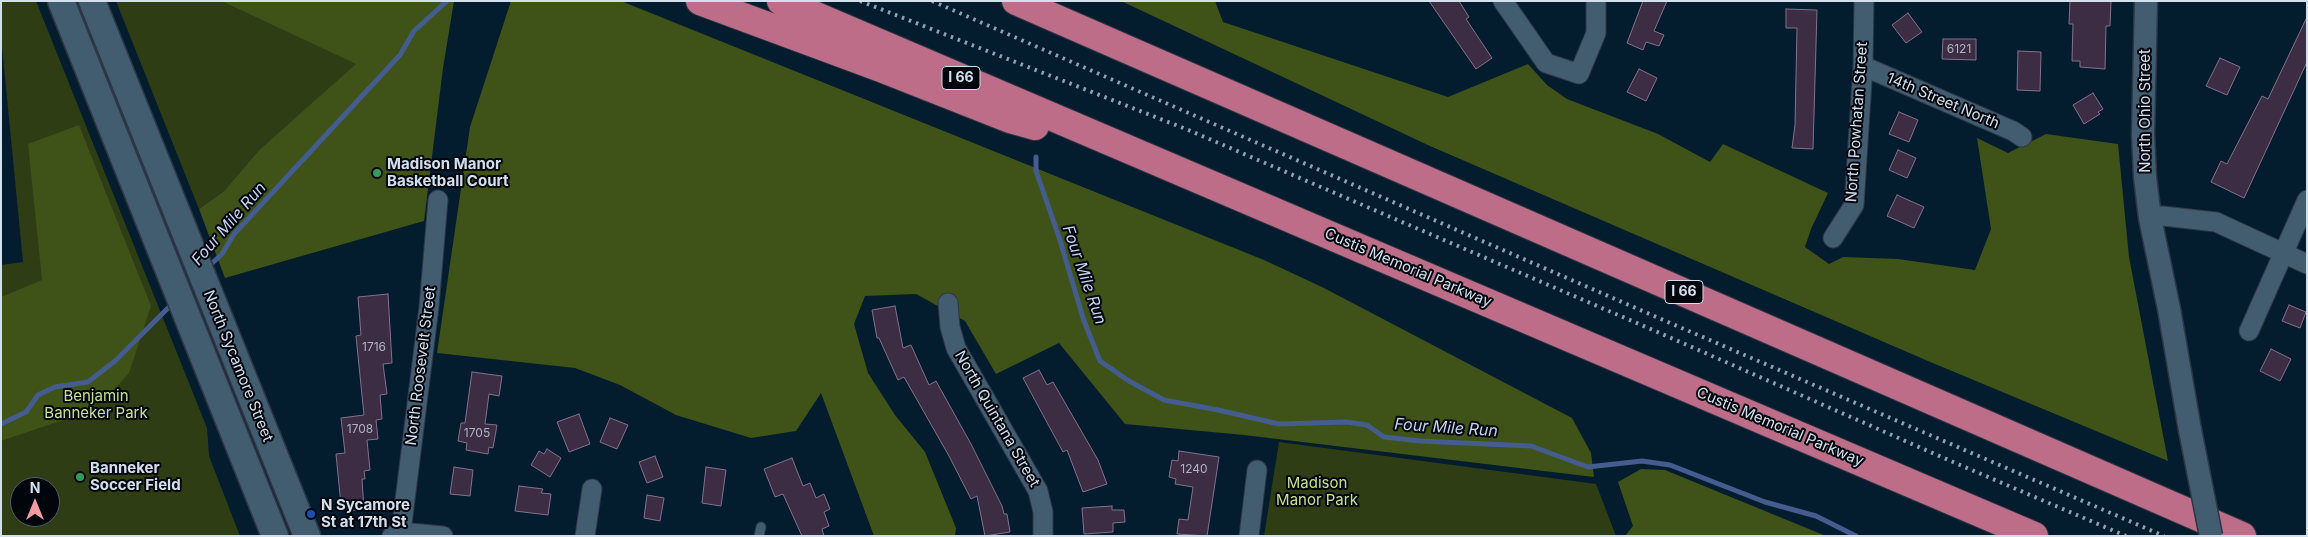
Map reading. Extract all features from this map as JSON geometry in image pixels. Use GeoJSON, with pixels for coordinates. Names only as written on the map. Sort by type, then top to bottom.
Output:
{"type":"FeatureCollection","features":[{"type":"Feature","properties":{"kind":"highway"},"geometry":{"type":"LineString","coordinates":[[700,1],[881,68],[1010,119],[1140,154]]}},
{"type":"Feature","properties":{"kind":"highway","name":"Custis Memorial Parkway"},"geometry":{"type":"LineString","coordinates":[[781,1],[2034,536]]}},
{"type":"Feature","properties":{"kind":"highway","name":"I 66"},"geometry":{"type":"LineString","coordinates":[[1016,1],[2242,536]]}},
{"type":"Feature","properties":{"kind":"highway"},"geometry":{"type":"LineString","coordinates":[[1049,1],[1126,49]]}},
{"type":"Feature","properties":{"kind":"main road","name":"North Sycamore Street"},"geometry":{"type":"LineString","coordinates":[[61,1],[275,536]]}},
{"type":"Feature","properties":{"kind":"main road","name":"North Sycamore Street"},"geometry":{"type":"LineString","coordinates":[[92,1],[307,536]]}},
{"type":"Feature","properties":{"kind":"street"},"geometry":{"type":"LineString","coordinates":[[1503,1],[1546,63],[1579,74],[1596,33],[1596,1]]}},
{"type":"Feature","properties":{"kind":"street","name":"North Powhatan Street"},"geometry":{"type":"LineString","coordinates":[[1833,238],[1854,206],[1864,1]]}},
{"type":"Feature","properties":{"kind":"street","name":"North Ohio Street"},"geometry":{"type":"LineString","coordinates":[[2146,1],[2143,134],[2169,309],[2211,536]]}},
{"type":"Feature","properties":{"kind":"street","name":"North Ohio Street"},"geometry":{"type":"LineString","coordinates":[[2156,217],[2161,1]]}},
{"type":"Feature","properties":{"kind":"street","name":"14th Street North"},"geometry":{"type":"LineString","coordinates":[[1862,66],[2013,131],[2022,137]]}},
{"type":"Feature","properties":{"kind":"street","name":"North Roosevelt Street"},"geometry":{"type":"LineString","coordinates":[[396,534],[428,318],[438,200]]}},
{"type":"Feature","properties":{"kind":"street"},"geometry":{"type":"LineString","coordinates":[[2249,331],[2307,200]]}},
{"type":"Feature","properties":{"kind":"street"},"geometry":{"type":"LineString","coordinates":[[2156,217],[2216,222],[2307,264]]}},
{"type":"Feature","properties":{"kind":"street","name":"North Quintana Street"},"geometry":{"type":"LineString","coordinates":[[948,303],[950,327],[956,348],[1038,491],[1043,515],[1043,536]]}},
{"type":"Feature","properties":{"kind":"street"},"geometry":{"type":"LineString","coordinates":[[1249,536],[1257,470]]}},
{"type":"Feature","properties":{"kind":"street"},"geometry":{"type":"LineString","coordinates":[[586,536],[592,489]]}},
{"type":"Feature","properties":{"kind":"street"},"geometry":{"type":"LineString","coordinates":[[396,534],[443,536]]}},
{"type":"Feature","properties":{"kind":"green space","name":"Benjamin Banneker Park"},"geometry":{"type":"Polygon","coordinates":[[[1,1],[36,1],[207,428],[209,456],[240,536],[1,536],[1,265],[23,262],[1,36],[1,1]]]}},
{"type":"Feature","properties":{"kind":"green space"},"geometry":{"type":"Polygon","coordinates":[[[116,1],[221,1],[357,64],[259,150],[224,191],[199,209],[116,1]]]}},
{"type":"Feature","properties":{"kind":"green space"},"geometry":{"type":"Polygon","coordinates":[[[221,1],[454,1],[443,68],[424,221],[225,278],[199,209],[224,191],[259,150],[356,64],[221,1]]]}},
{"type":"Feature","properties":{"kind":"green space"},"geometry":{"type":"Polygon","coordinates":[[[511,1],[621,1],[1264,260],[1322,287],[1572,418],[1591,453],[1594,477],[1244,435],[1125,424],[1059,343],[996,374],[965,321],[916,294],[865,296],[854,324],[868,373],[895,415],[925,452],[956,528],[955,536],[874,536],[821,393],[796,431],[751,438],[676,415],[620,385],[575,368],[437,353],[470,127],[511,1]]]}},
{"type":"Feature","properties":{"kind":"green space"},"geometry":{"type":"Polygon","coordinates":[[[1121,1],[1215,1],[1223,22],[1448,97],[1528,64],[1547,85],[1567,99],[1658,134],[1710,162],[1723,144],[1828,193],[1811,229],[1805,247],[1829,264],[1843,257],[1898,259],[1975,270],[1991,229],[1977,138],[2008,153],[2046,134],[2118,144],[2129,257],[2168,461],[1928,361],[1430,146],[1121,1]]]}},
{"type":"Feature","properties":{"kind":"green space"},"geometry":{"type":"Polygon","coordinates":[[[79,125],[151,306],[129,373],[111,393],[84,413],[1,441],[1,297],[42,280],[28,144],[79,125]]]}},
{"type":"Feature","properties":{"kind":"green space","name":"Madison Manor Park"},"geometry":{"type":"Polygon","coordinates":[[[1279,442],[1596,484],[1616,536],[1264,536],[1279,442]]]}},
{"type":"Feature","properties":{"kind":"green space"},"geometry":{"type":"Polygon","coordinates":[[[1641,469],[1665,470],[1826,536],[1625,536],[1633,526],[1618,482],[1641,469]]]}},
{"type":"Feature","properties":{"kind":"building"},"geometry":{"type":"Polygon","coordinates":[[[1429,1],[1459,1],[1469,17],[1466,19],[1492,58],[1476,69],[1429,1]]]}},
{"type":"Feature","properties":{"kind":"building"},"geometry":{"type":"Polygon","coordinates":[[[1643,1],[1667,1],[1654,31],[1664,35],[1659,46],[1646,42],[1643,50],[1627,43],[1643,1]]]}},
{"type":"Feature","properties":{"kind":"building"},"geometry":{"type":"Polygon","coordinates":[[[2070,1],[2111,1],[2110,26],[2106,26],[2105,69],[2080,67],[2080,61],[2072,61],[2073,24],[2069,24],[2070,1]]]}},
{"type":"Feature","properties":{"kind":"building"},"geometry":{"type":"Polygon","coordinates":[[[1786,9],[1817,10],[1813,149],[1792,148],[1795,125],[1797,28],[1786,28],[1786,9]]]}},
{"type":"Feature","properties":{"kind":"building"},"geometry":{"type":"Polygon","coordinates":[[[1908,13],[1922,32],[1906,43],[1892,25],[1908,13]]]}},
{"type":"Feature","properties":{"kind":"building"},"geometry":{"type":"Polygon","coordinates":[[[2307,17],[2307,62],[2244,198],[2211,182],[2221,161],[2227,164],[2262,96],[2268,99],[2307,17]]]}},
{"type":"Feature","properties":{"kind":"building"},"geometry":{"type":"Polygon","coordinates":[[[1943,39],[1976,39],[1976,60],[1942,59],[1943,39]]]}},
{"type":"Feature","properties":{"kind":"building"},"geometry":{"type":"Polygon","coordinates":[[[2018,51],[2041,52],[2040,91],[2017,90],[2018,51]]]}},
{"type":"Feature","properties":{"kind":"building"},"geometry":{"type":"Polygon","coordinates":[[[2220,58],[2240,67],[2227,95],[2206,86],[2220,58]]]}},
{"type":"Feature","properties":{"kind":"building"},"geometry":{"type":"Polygon","coordinates":[[[1639,69],[1657,78],[1646,101],[1627,92],[1639,69]]]}},
{"type":"Feature","properties":{"kind":"building"},"geometry":{"type":"Polygon","coordinates":[[[2093,93],[2103,109],[2098,112],[2100,114],[2084,124],[2073,105],[2093,93]]]}},
{"type":"Feature","properties":{"kind":"building"},"geometry":{"type":"Polygon","coordinates":[[[1899,112],[1918,120],[1909,142],[1889,134],[1899,112]]]}},
{"type":"Feature","properties":{"kind":"building"},"geometry":{"type":"Polygon","coordinates":[[[1898,150],[1916,158],[1907,178],[1889,170],[1898,150]]]}},
{"type":"Feature","properties":{"kind":"building"},"geometry":{"type":"Polygon","coordinates":[[[1897,195],[1924,207],[1914,228],[1887,216],[1897,195]]]}},
{"type":"Feature","properties":{"kind":"building"},"geometry":{"type":"Polygon","coordinates":[[[388,294],[392,363],[383,364],[387,394],[380,395],[382,419],[376,420],[378,439],[367,440],[370,470],[364,471],[365,479],[362,479],[364,510],[346,511],[345,505],[341,505],[336,454],[345,453],[341,418],[364,415],[356,336],[361,335],[358,297],[388,294]]]}},
{"type":"Feature","properties":{"kind":"building"},"geometry":{"type":"Polygon","coordinates":[[[2289,305],[2306,312],[2300,328],[2282,321],[2289,305]]]}},
{"type":"Feature","properties":{"kind":"building"},"geometry":{"type":"Polygon","coordinates":[[[895,306],[903,348],[911,345],[929,385],[936,381],[971,444],[1002,506],[1004,514],[1007,514],[1010,532],[985,536],[977,496],[971,499],[904,377],[898,380],[879,338],[877,338],[872,310],[895,306]]]}},
{"type":"Feature","properties":{"kind":"building"},"geometry":{"type":"Polygon","coordinates":[[[2271,349],[2291,359],[2280,381],[2260,371],[2271,349]]]}},
{"type":"Feature","properties":{"kind":"building"},"geometry":{"type":"Polygon","coordinates":[[[1039,370],[1047,385],[1053,382],[1098,460],[1107,484],[1083,492],[1067,450],[1063,452],[1023,378],[1039,370]]]}},
{"type":"Feature","properties":{"kind":"building"},"geometry":{"type":"Polygon","coordinates":[[[472,372],[502,376],[499,396],[489,394],[485,424],[497,425],[493,448],[489,447],[488,454],[466,450],[467,443],[458,441],[461,423],[465,423],[472,372]]]}},
{"type":"Feature","properties":{"kind":"building"},"geometry":{"type":"Polygon","coordinates":[[[579,414],[590,444],[569,452],[557,422],[579,414]]]}},
{"type":"Feature","properties":{"kind":"building"},"geometry":{"type":"Polygon","coordinates":[[[610,418],[628,425],[617,449],[600,442],[610,418]]]}},
{"type":"Feature","properties":{"kind":"building"},"geometry":{"type":"Polygon","coordinates":[[[547,449],[561,458],[550,477],[531,465],[539,451],[544,454],[547,449]]]}},
{"type":"Feature","properties":{"kind":"building"},"geometry":{"type":"Polygon","coordinates":[[[1179,451],[1219,457],[1207,536],[1177,534],[1179,519],[1188,520],[1193,487],[1175,484],[1176,479],[1169,477],[1172,460],[1178,461],[1179,451]]]}},
{"type":"Feature","properties":{"kind":"building"},"geometry":{"type":"Polygon","coordinates":[[[655,456],[663,477],[647,483],[639,462],[655,456]]]}},
{"type":"Feature","properties":{"kind":"building"},"geometry":{"type":"Polygon","coordinates":[[[792,458],[803,486],[810,483],[816,498],[824,494],[830,509],[824,512],[829,526],[822,529],[824,536],[802,536],[783,494],[775,497],[764,469],[792,458]]]}},
{"type":"Feature","properties":{"kind":"building"},"geometry":{"type":"Polygon","coordinates":[[[454,467],[473,470],[470,496],[450,494],[454,467]]]}},
{"type":"Feature","properties":{"kind":"building"},"geometry":{"type":"Polygon","coordinates":[[[706,467],[726,470],[721,506],[702,503],[706,467]]]}},
{"type":"Feature","properties":{"kind":"building"},"geometry":{"type":"Polygon","coordinates":[[[519,486],[543,489],[541,493],[551,494],[548,515],[515,511],[519,486]]]}},
{"type":"Feature","properties":{"kind":"building"},"geometry":{"type":"Polygon","coordinates":[[[647,495],[664,498],[660,521],[644,518],[647,495]]]}},
{"type":"Feature","properties":{"kind":"building"},"geometry":{"type":"Polygon","coordinates":[[[1112,506],[1112,510],[1124,510],[1125,522],[1113,523],[1113,532],[1084,534],[1082,508],[1112,506]]]}},
{"type":"Feature","properties":{"kind":"waterway","name":"Four Mile Run"},"geometry":{"type":"LineString","coordinates":[[207,268],[222,254],[234,234],[400,55],[414,31],[447,1]]}},
{"type":"Feature","properties":{"kind":"waterway","name":"Four Mile Run"},"geometry":{"type":"LineString","coordinates":[[1036,157],[1036,171],[1059,237],[1084,321],[1100,361],[1129,381],[1164,400],[1279,424],[1346,422],[1367,425],[1384,437],[1420,441],[1531,446],[1588,467],[1642,461],[1670,465],[1765,502],[1816,516],[1856,536]]}},
{"type":"Feature","properties":{"kind":"waterway","name":"Four Mile Run"},"geometry":{"type":"LineString","coordinates":[[1,424],[26,412],[38,395],[55,387],[88,382],[115,361],[173,303]]}},
{"type":"Feature","properties":{"kind":"railway"},"geometry":{"type":"LineString","coordinates":[[860,1],[1186,129],[2126,536]]}},
{"type":"Feature","properties":{"kind":"railway"},"geometry":{"type":"LineString","coordinates":[[932,1],[2164,536]]}},
{"type":"Feature","properties":{"kind":"place","name":"Madison Manor Basketball Court"},"geometry":{"type":"Point","coordinates":[377,173]}},
{"type":"Feature","properties":{"kind":"place","name":"Banneker Soccer Field"},"geometry":{"type":"Point","coordinates":[80,477]}},
{"type":"Feature","properties":{"kind":"place","name":"N Sycamore St at 17th St"},"geometry":{"type":"Point","coordinates":[311,514]}}]}
